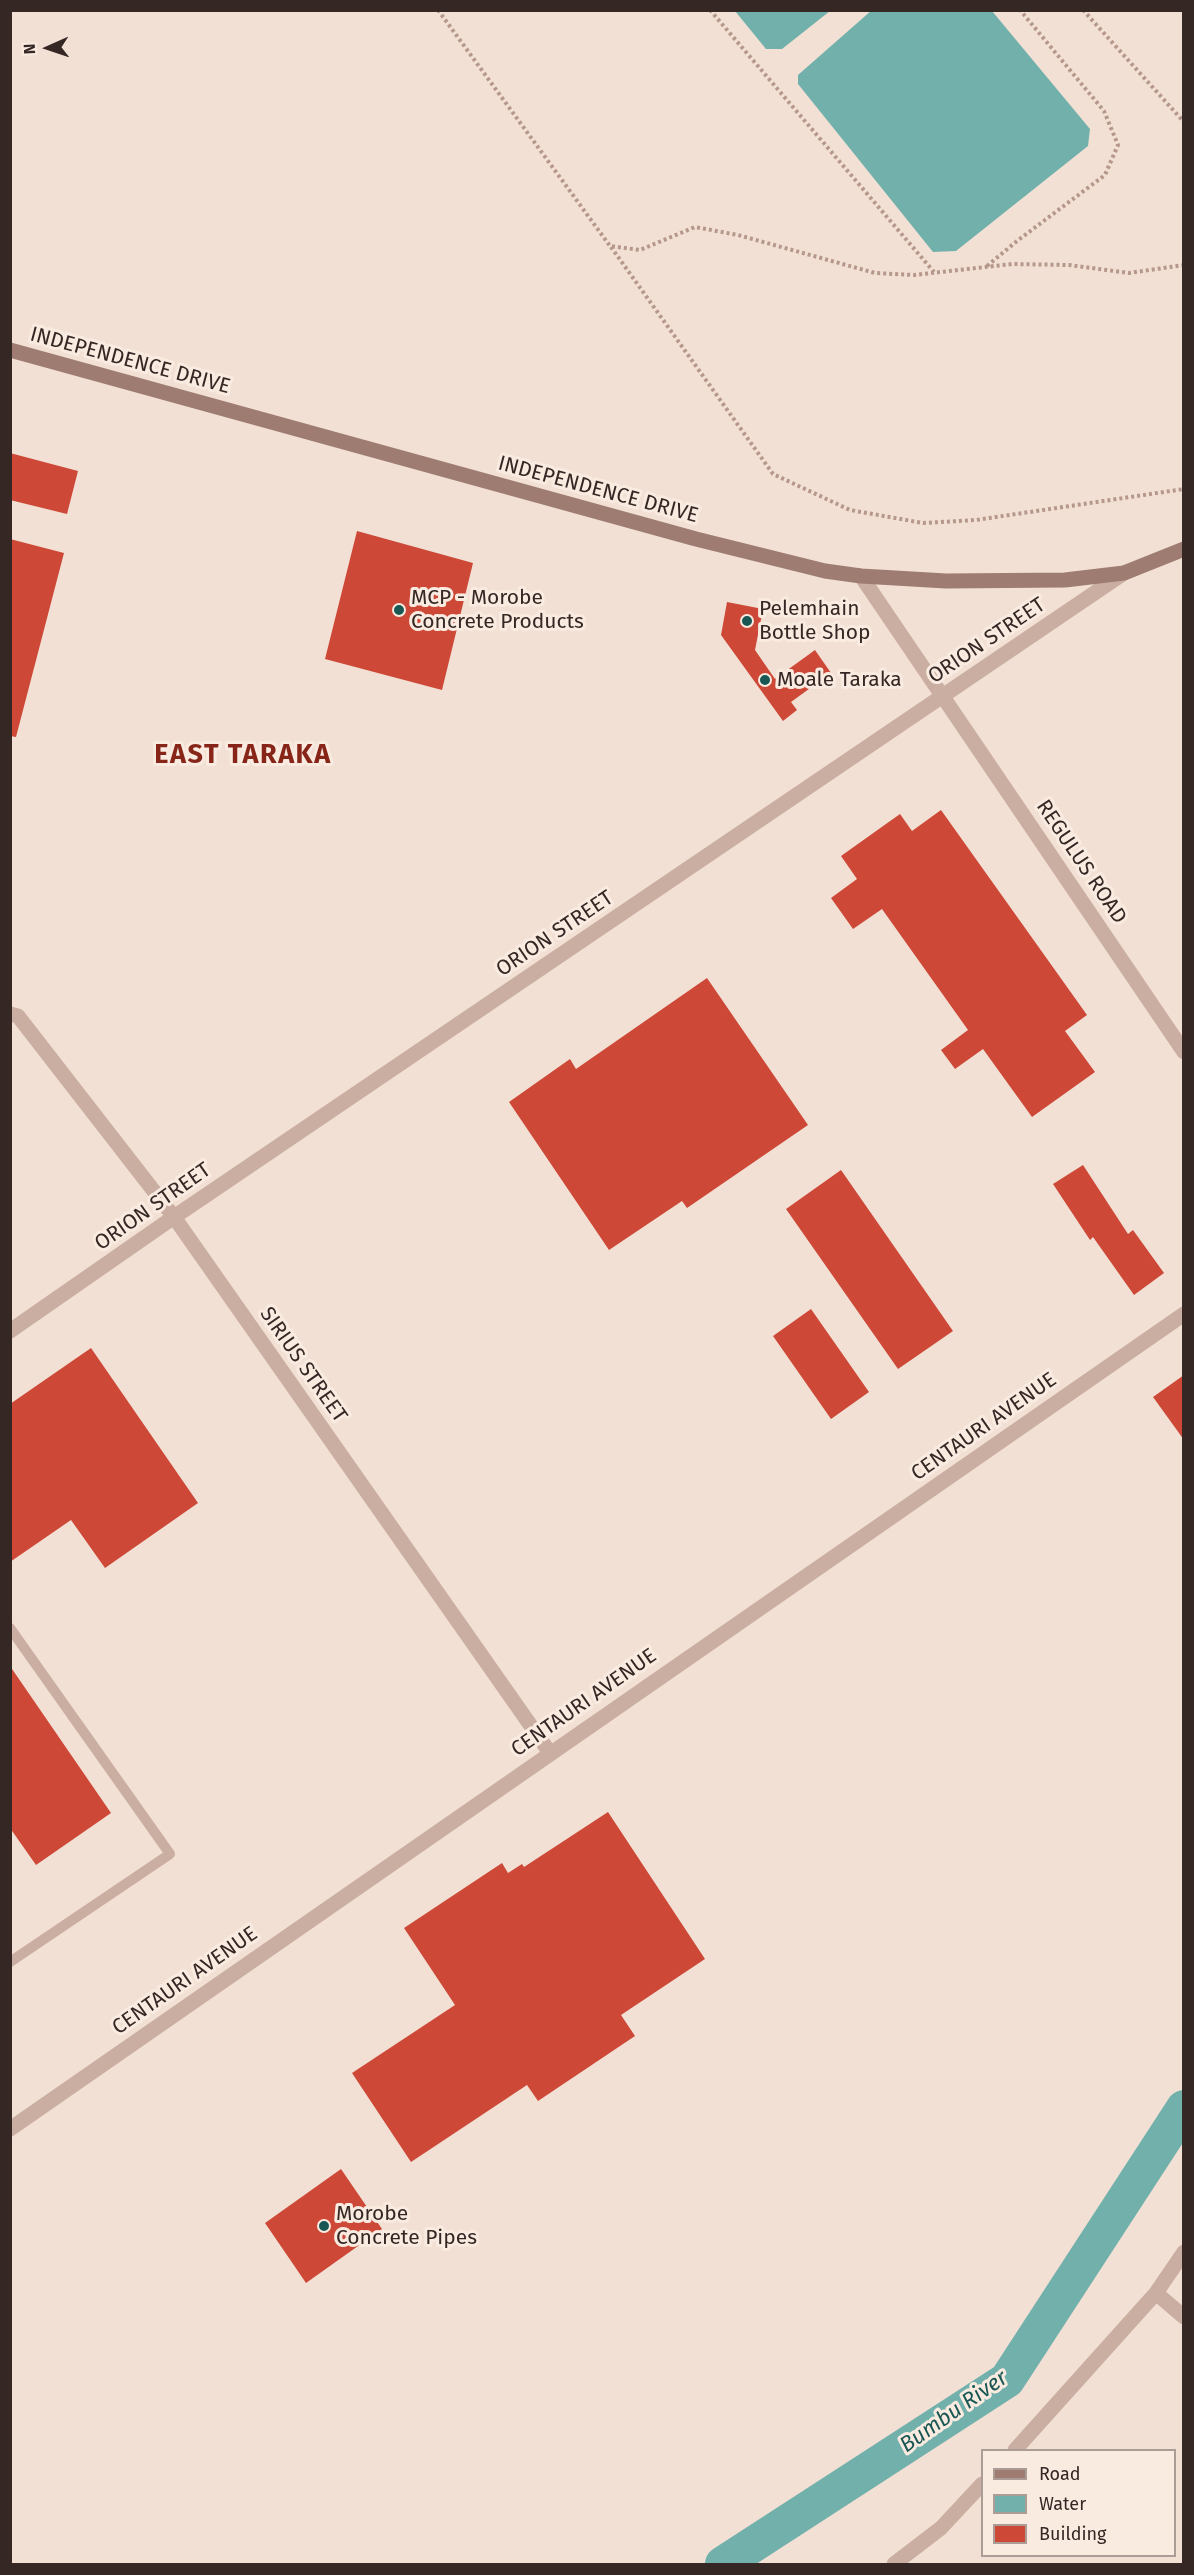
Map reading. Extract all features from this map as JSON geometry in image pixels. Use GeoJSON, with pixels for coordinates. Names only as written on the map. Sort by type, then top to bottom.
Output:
{"type":"FeatureCollection","features":[{"type":"Feature","properties":{"kind":"main road","name":"INDEPENDENCE DRIVE"},"geometry":{"type":"LineString","coordinates":[[10,350],[765,557],[861,576],[946,581],[1065,580],[1124,573],[1184,549]]}},
{"type":"Feature","properties":{"kind":"street","name":"ORION STREET"},"geometry":{"type":"LineString","coordinates":[[10,1331],[174,1217],[1124,573]]}},
{"type":"Feature","properties":{"kind":"street","name":"REGULUS ROAD"},"geometry":{"type":"LineString","coordinates":[[861,576],[1184,1052]]}},
{"type":"Feature","properties":{"kind":"street","name":"SIRIUS STREET"},"geometry":{"type":"LineString","coordinates":[[10,1014],[18,1016],[174,1217],[550,1753]]}},
{"type":"Feature","properties":{"kind":"street","name":"CENTAURI AVENUE"},"geometry":{"type":"LineString","coordinates":[[10,2129],[1184,1314]]}},
{"type":"Feature","properties":{"kind":"street"},"geometry":{"type":"LineString","coordinates":[[1017,2449],[1156,2293],[1184,2252]]}},
{"type":"Feature","properties":{"kind":"street"},"geometry":{"type":"LineString","coordinates":[[1156,2293],[1184,2317]]}},
{"type":"Feature","properties":{"kind":"street"},"geometry":{"type":"LineString","coordinates":[[894,2565],[940,2528],[981,2485]]}},
{"type":"Feature","properties":{"kind":"lane"},"geometry":{"type":"LineString","coordinates":[[10,1628],[170,1854],[10,1962]]}},
{"type":"Feature","properties":{"kind":"path"},"geometry":{"type":"LineString","coordinates":[[438,10],[773,474],[850,510],[923,523],[976,520],[1184,489]]}},
{"type":"Feature","properties":{"kind":"path"},"geometry":{"type":"LineString","coordinates":[[710,10],[934,273]]}},
{"type":"Feature","properties":{"kind":"path"},"geometry":{"type":"LineString","coordinates":[[986,267],[1105,175],[1118,146],[1104,111],[1020,10]]}},
{"type":"Feature","properties":{"kind":"path"},"geometry":{"type":"LineString","coordinates":[[1083,10],[1184,122]]}},
{"type":"Feature","properties":{"kind":"path"},"geometry":{"type":"LineString","coordinates":[[610,246],[640,250],[695,227],[738,235],[876,273],[914,275],[1012,264],[1069,265],[1129,273],[1184,265]]}},
{"type":"Feature","properties":{"kind":"water"},"geometry":{"type":"Polygon","coordinates":[[[872,10],[992,11],[1090,129],[1088,146],[956,251],[933,252],[798,84],[798,75],[872,10]]]}},
{"type":"Feature","properties":{"kind":"water"},"geometry":{"type":"Polygon","coordinates":[[[735,11],[830,11],[782,49],[766,49],[735,11]]]}},
{"type":"Feature","properties":{"kind":"building"},"geometry":{"type":"Polygon","coordinates":[[[10,453],[78,471],[67,514],[10,500],[10,453]]]}},
{"type":"Feature","properties":{"kind":"building"},"geometry":{"type":"Polygon","coordinates":[[[357,531],[473,563],[442,690],[325,659],[357,531]]]}},
{"type":"Feature","properties":{"kind":"building"},"geometry":{"type":"Polygon","coordinates":[[[10,539],[64,553],[16,737],[10,736],[10,539]]]}},
{"type":"Feature","properties":{"kind":"building"},"geometry":{"type":"Polygon","coordinates":[[[727,602],[763,609],[755,650],[775,679],[815,650],[831,673],[791,702],[797,710],[783,721],[721,635],[727,602]]]}},
{"type":"Feature","properties":{"kind":"building"},"geometry":{"type":"Polygon","coordinates":[[[941,810],[1087,1015],[1065,1031],[1095,1072],[1032,1117],[983,1049],[955,1069],[941,1050],[968,1030],[882,909],[853,929],[831,898],[857,879],[841,856],[900,814],[912,831],[941,810]]]}},
{"type":"Feature","properties":{"kind":"building"},"geometry":{"type":"Polygon","coordinates":[[[707,978],[808,1125],[687,1208],[682,1201],[609,1250],[509,1102],[570,1059],[576,1069],[707,978]]]}},
{"type":"Feature","properties":{"kind":"building"},"geometry":{"type":"Polygon","coordinates":[[[1083,1165],[1128,1234],[1133,1230],[1164,1273],[1134,1295],[1093,1237],[1090,1240],[1053,1184],[1083,1165]]]}},
{"type":"Feature","properties":{"kind":"building"},"geometry":{"type":"Polygon","coordinates":[[[841,1170],[953,1331],[898,1369],[786,1209],[841,1170]]]}},
{"type":"Feature","properties":{"kind":"building"},"geometry":{"type":"Polygon","coordinates":[[[811,1309],[869,1392],[831,1419],[773,1336],[811,1309]]]}},
{"type":"Feature","properties":{"kind":"building"},"geometry":{"type":"Polygon","coordinates":[[[91,1348],[198,1503],[105,1568],[71,1520],[10,1562],[10,1404],[91,1348]]]}},
{"type":"Feature","properties":{"kind":"building"},"geometry":{"type":"Polygon","coordinates":[[[1184,1375],[1184,1440],[1153,1397],[1184,1375]]]}},
{"type":"Feature","properties":{"kind":"building"},"geometry":{"type":"Polygon","coordinates":[[[10,1666],[111,1813],[36,1865],[10,1828],[10,1666]]]}},
{"type":"Feature","properties":{"kind":"building"},"geometry":{"type":"Polygon","coordinates":[[[608,1812],[705,1959],[621,2015],[635,2036],[538,2101],[527,2085],[411,2162],[352,2073],[455,2005],[404,1928],[502,1863],[508,1873],[522,1864],[524,1867],[608,1812]]]}},
{"type":"Feature","properties":{"kind":"building","name":"Morobe Concrete Pipes"},"geometry":{"type":"Polygon","coordinates":[[[341,2169],[382,2229],[306,2283],[265,2223],[341,2169]]]}},
{"type":"Feature","properties":{"kind":"waterway","name":"Bumbu River"},"geometry":{"type":"LineString","coordinates":[[723,2564],[1007,2380],[1184,2108]]}},
{"type":"Feature","properties":{"kind":"place","name":"MCP - Morobe Concrete Products"},"geometry":{"type":"Point","coordinates":[399,610]}},
{"type":"Feature","properties":{"kind":"place","name":"Pelemhain Bottle Shop"},"geometry":{"type":"Point","coordinates":[747,621]}},
{"type":"Feature","properties":{"kind":"place","name":"Moale Taraka"},"geometry":{"type":"Point","coordinates":[765,680]}},
{"type":"Feature","properties":{"kind":"place","name":"Morobe Concrete Pipes"},"geometry":{"type":"Point","coordinates":[324,2226]}},
{"type":"Feature","properties":{"kind":"district","name":"EAST TARAKA"},"geometry":{"type":"Point","coordinates":[243,755]}}]}
